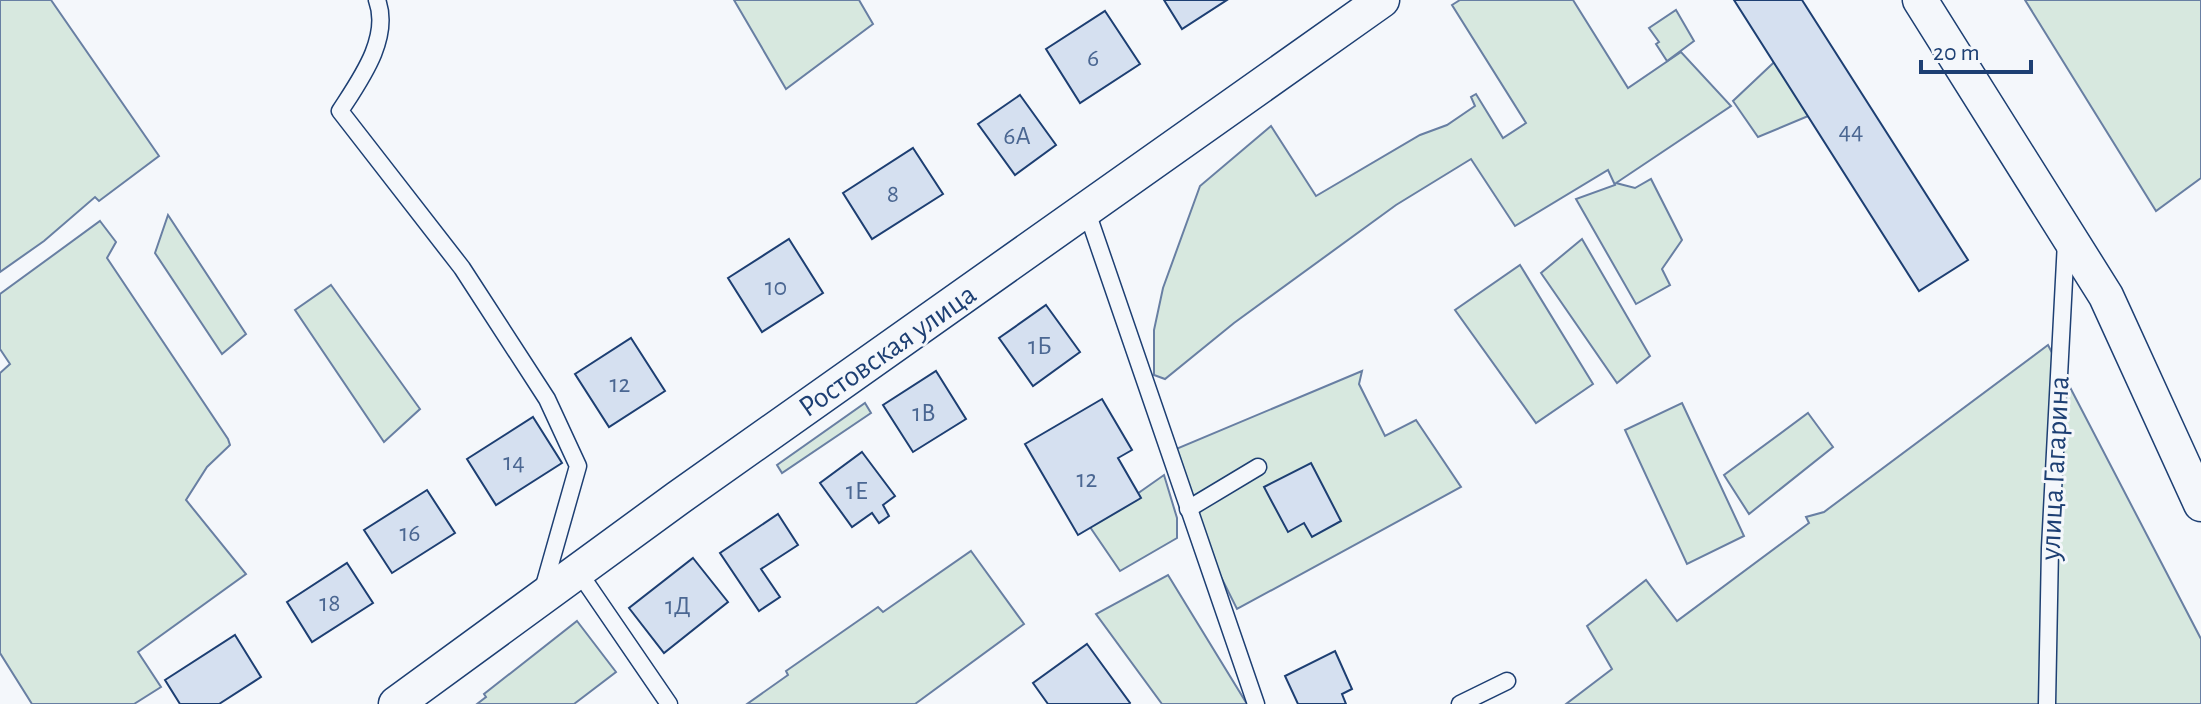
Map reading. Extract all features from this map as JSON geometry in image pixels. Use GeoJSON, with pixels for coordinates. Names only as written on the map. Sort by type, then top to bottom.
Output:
{"type":"FeatureCollection","features":[{"type":"Feature","properties":{"kind":"street","name":"Ростовская улица"},"geometry":{"type":"LineString","coordinates":[[396,704],[578,571],[1382,0]]}},
{"type":"Feature","properties":{"kind":"street"},"geometry":{"type":"LineString","coordinates":[[1920,0],[2106,296],[2201,504]]}},
{"type":"Feature","properties":{"kind":"lane"},"geometry":{"type":"LineString","coordinates":[[377,0],[382,13],[372,63],[340,111],[462,268],[547,399],[578,466],[541,598]]}},
{"type":"Feature","properties":{"kind":"lane"},"geometry":{"type":"LineString","coordinates":[[1086,209],[1256,704]]}},
{"type":"Feature","properties":{"kind":"lane","name":"улица Гагарина"},"geometry":{"type":"LineString","coordinates":[[2047,704],[2050,548],[2066,233]]}},
{"type":"Feature","properties":{"kind":"lane"},"geometry":{"type":"LineString","coordinates":[[1188,509],[1258,467]]}},
{"type":"Feature","properties":{"kind":"lane"},"geometry":{"type":"LineString","coordinates":[[578,571],[669,704]]}},
{"type":"Feature","properties":{"kind":"lane"},"geometry":{"type":"LineString","coordinates":[[1460,704],[1507,681]]}},
{"type":"Feature","properties":{"kind":"shaded area"},"geometry":{"type":"Polygon","coordinates":[[[0,0],[51,0],[159,156],[99,201],[95,197],[44,241],[0,272],[0,0]]]}},
{"type":"Feature","properties":{"kind":"shaded area"},"geometry":{"type":"Polygon","coordinates":[[[734,0],[859,0],[873,24],[786,89],[734,0]]]}},
{"type":"Feature","properties":{"kind":"shaded area"},"geometry":{"type":"Polygon","coordinates":[[[1460,0],[1573,0],[1628,88],[1681,52],[1731,106],[1616,183],[1635,188],[1651,179],[1682,240],[1662,269],[1670,285],[1636,304],[1576,199],[1615,185],[1608,170],[1515,226],[1471,159],[1396,205],[1234,323],[1165,379],[1154,375],[1154,330],[1163,288],[1200,186],[1271,126],[1316,196],[1420,135],[1447,125],[1475,106],[1471,97],[1476,94],[1503,138],[1526,123],[1452,5],[1460,0]]]}},
{"type":"Feature","properties":{"kind":"shaded area"},"geometry":{"type":"Polygon","coordinates":[[[2025,0],[2201,0],[2201,178],[2156,211],[2025,0]]]}},
{"type":"Feature","properties":{"kind":"shaded area"},"geometry":{"type":"Polygon","coordinates":[[[1676,10],[1694,41],[1667,61],[1649,28],[1676,10]]]}},
{"type":"Feature","properties":{"kind":"shaded area"},"geometry":{"type":"Polygon","coordinates":[[[1787,50],[1825,109],[1758,137],[1733,101],[1787,50]]]}},
{"type":"Feature","properties":{"kind":"shaded area"},"geometry":{"type":"Polygon","coordinates":[[[168,215],[246,334],[222,354],[155,253],[168,215]]]}},
{"type":"Feature","properties":{"kind":"shaded area"},"geometry":{"type":"Polygon","coordinates":[[[100,221],[116,242],[107,258],[228,439],[230,445],[207,467],[186,500],[246,574],[138,652],[161,687],[134,704],[32,704],[0,653],[0,373],[10,364],[0,349],[0,294],[100,221]]]}},
{"type":"Feature","properties":{"kind":"shaded area"},"geometry":{"type":"Polygon","coordinates":[[[1582,239],[1650,356],[1617,383],[1541,273],[1582,239]]]}},
{"type":"Feature","properties":{"kind":"shaded area"},"geometry":{"type":"Polygon","coordinates":[[[1520,265],[1593,384],[1536,423],[1455,310],[1520,265]]]}},
{"type":"Feature","properties":{"kind":"shaded area"},"geometry":{"type":"Polygon","coordinates":[[[331,285],[420,409],[384,442],[295,310],[331,285]]]}},
{"type":"Feature","properties":{"kind":"shaded area"},"geometry":{"type":"Polygon","coordinates":[[[2048,345],[2201,639],[2201,704],[1566,704],[1612,669],[1587,626],[1646,580],[1677,621],[1809,523],[1806,517],[1824,512],[2048,345]]]}},
{"type":"Feature","properties":{"kind":"shaded area"},"geometry":{"type":"Polygon","coordinates":[[[1362,371],[1359,384],[1385,436],[1416,420],[1461,487],[1237,609],[1202,539],[1176,449],[1362,371]]]}},
{"type":"Feature","properties":{"kind":"shaded area"},"geometry":{"type":"Polygon","coordinates":[[[865,403],[871,413],[782,473],[777,465],[865,403]]]}},
{"type":"Feature","properties":{"kind":"shaded area"},"geometry":{"type":"Polygon","coordinates":[[[1682,403],[1744,536],[1687,564],[1625,430],[1682,403]]]}},
{"type":"Feature","properties":{"kind":"shaded area"},"geometry":{"type":"Polygon","coordinates":[[[1808,413],[1833,447],[1749,514],[1724,475],[1808,413]]]}},
{"type":"Feature","properties":{"kind":"shaded area"},"geometry":{"type":"Polygon","coordinates":[[[1164,475],[1177,518],[1177,538],[1120,571],[1090,527],[1164,475]]]}},
{"type":"Feature","properties":{"kind":"shaded area"},"geometry":{"type":"Polygon","coordinates":[[[971,551],[1024,624],[915,704],[747,704],[788,675],[786,671],[878,607],[883,612],[971,551]]]}},
{"type":"Feature","properties":{"kind":"shaded area"},"geometry":{"type":"Polygon","coordinates":[[[1168,575],[1247,704],[1162,704],[1096,614],[1168,575]]]}},
{"type":"Feature","properties":{"kind":"shaded area"},"geometry":{"type":"Polygon","coordinates":[[[577,621],[616,672],[574,704],[477,704],[486,697],[484,694],[577,621]]]}},
{"type":"Feature","properties":{"kind":"building"},"geometry":{"type":"Polygon","coordinates":[[[1164,0],[1227,0],[1182,29],[1164,0]]]}},
{"type":"Feature","properties":{"kind":"building"},"geometry":{"type":"Polygon","coordinates":[[[1734,0],[1802,0],[1968,260],[1919,291],[1734,0]]]}},
{"type":"Feature","properties":{"kind":"building"},"geometry":{"type":"Polygon","coordinates":[[[1105,11],[1140,64],[1080,103],[1046,49],[1105,11]]]}},
{"type":"Feature","properties":{"kind":"building"},"geometry":{"type":"Polygon","coordinates":[[[1020,95],[1056,145],[1015,175],[978,124],[1020,95]]]}},
{"type":"Feature","properties":{"kind":"building"},"geometry":{"type":"Polygon","coordinates":[[[913,148],[943,194],[872,239],[843,193],[913,148]]]}},
{"type":"Feature","properties":{"kind":"building"},"geometry":{"type":"Polygon","coordinates":[[[789,239],[823,293],[762,332],[728,278],[789,239]]]}},
{"type":"Feature","properties":{"kind":"building"},"geometry":{"type":"Polygon","coordinates":[[[1046,305],[1080,352],[1033,386],[999,338],[1046,305]]]}},
{"type":"Feature","properties":{"kind":"building"},"geometry":{"type":"Polygon","coordinates":[[[631,338],[665,391],[609,427],[575,374],[631,338]]]}},
{"type":"Feature","properties":{"kind":"building"},"geometry":{"type":"Polygon","coordinates":[[[936,371],[966,419],[913,452],[883,405],[936,371]]]}},
{"type":"Feature","properties":{"kind":"building"},"geometry":{"type":"Polygon","coordinates":[[[1102,399],[1132,450],[1118,458],[1141,498],[1078,535],[1025,444],[1102,399]]]}},
{"type":"Feature","properties":{"kind":"building"},"geometry":{"type":"Polygon","coordinates":[[[533,417],[562,463],[496,505],[467,459],[533,417]]]}},
{"type":"Feature","properties":{"kind":"building"},"geometry":{"type":"Polygon","coordinates":[[[862,452],[895,496],[883,505],[889,516],[879,523],[872,513],[852,527],[820,483],[862,452]]]}},
{"type":"Feature","properties":{"kind":"building"},"geometry":{"type":"Polygon","coordinates":[[[1311,463],[1341,521],[1312,537],[1304,523],[1288,532],[1264,487],[1311,463]]]}},
{"type":"Feature","properties":{"kind":"building"},"geometry":{"type":"Polygon","coordinates":[[[427,490],[455,533],[392,573],[364,530],[427,490]]]}},
{"type":"Feature","properties":{"kind":"building"},"geometry":{"type":"Polygon","coordinates":[[[778,514],[798,545],[761,569],[780,597],[759,611],[720,553],[778,514]]]}},
{"type":"Feature","properties":{"kind":"building"},"geometry":{"type":"Polygon","coordinates":[[[693,558],[728,602],[664,653],[629,608],[693,558]]]}},
{"type":"Feature","properties":{"kind":"building"},"geometry":{"type":"Polygon","coordinates":[[[347,563],[373,603],[312,642],[287,602],[347,563]]]}},
{"type":"Feature","properties":{"kind":"building"},"geometry":{"type":"Polygon","coordinates":[[[235,635],[261,677],[219,704],[180,704],[165,680],[235,635]]]}},
{"type":"Feature","properties":{"kind":"building"},"geometry":{"type":"Polygon","coordinates":[[[1087,644],[1129,704],[1048,704],[1033,683],[1087,644]]]}},
{"type":"Feature","properties":{"kind":"building"},"geometry":{"type":"Polygon","coordinates":[[[1335,651],[1352,689],[1342,694],[1346,704],[1298,704],[1285,676],[1335,651]]]}}]}
